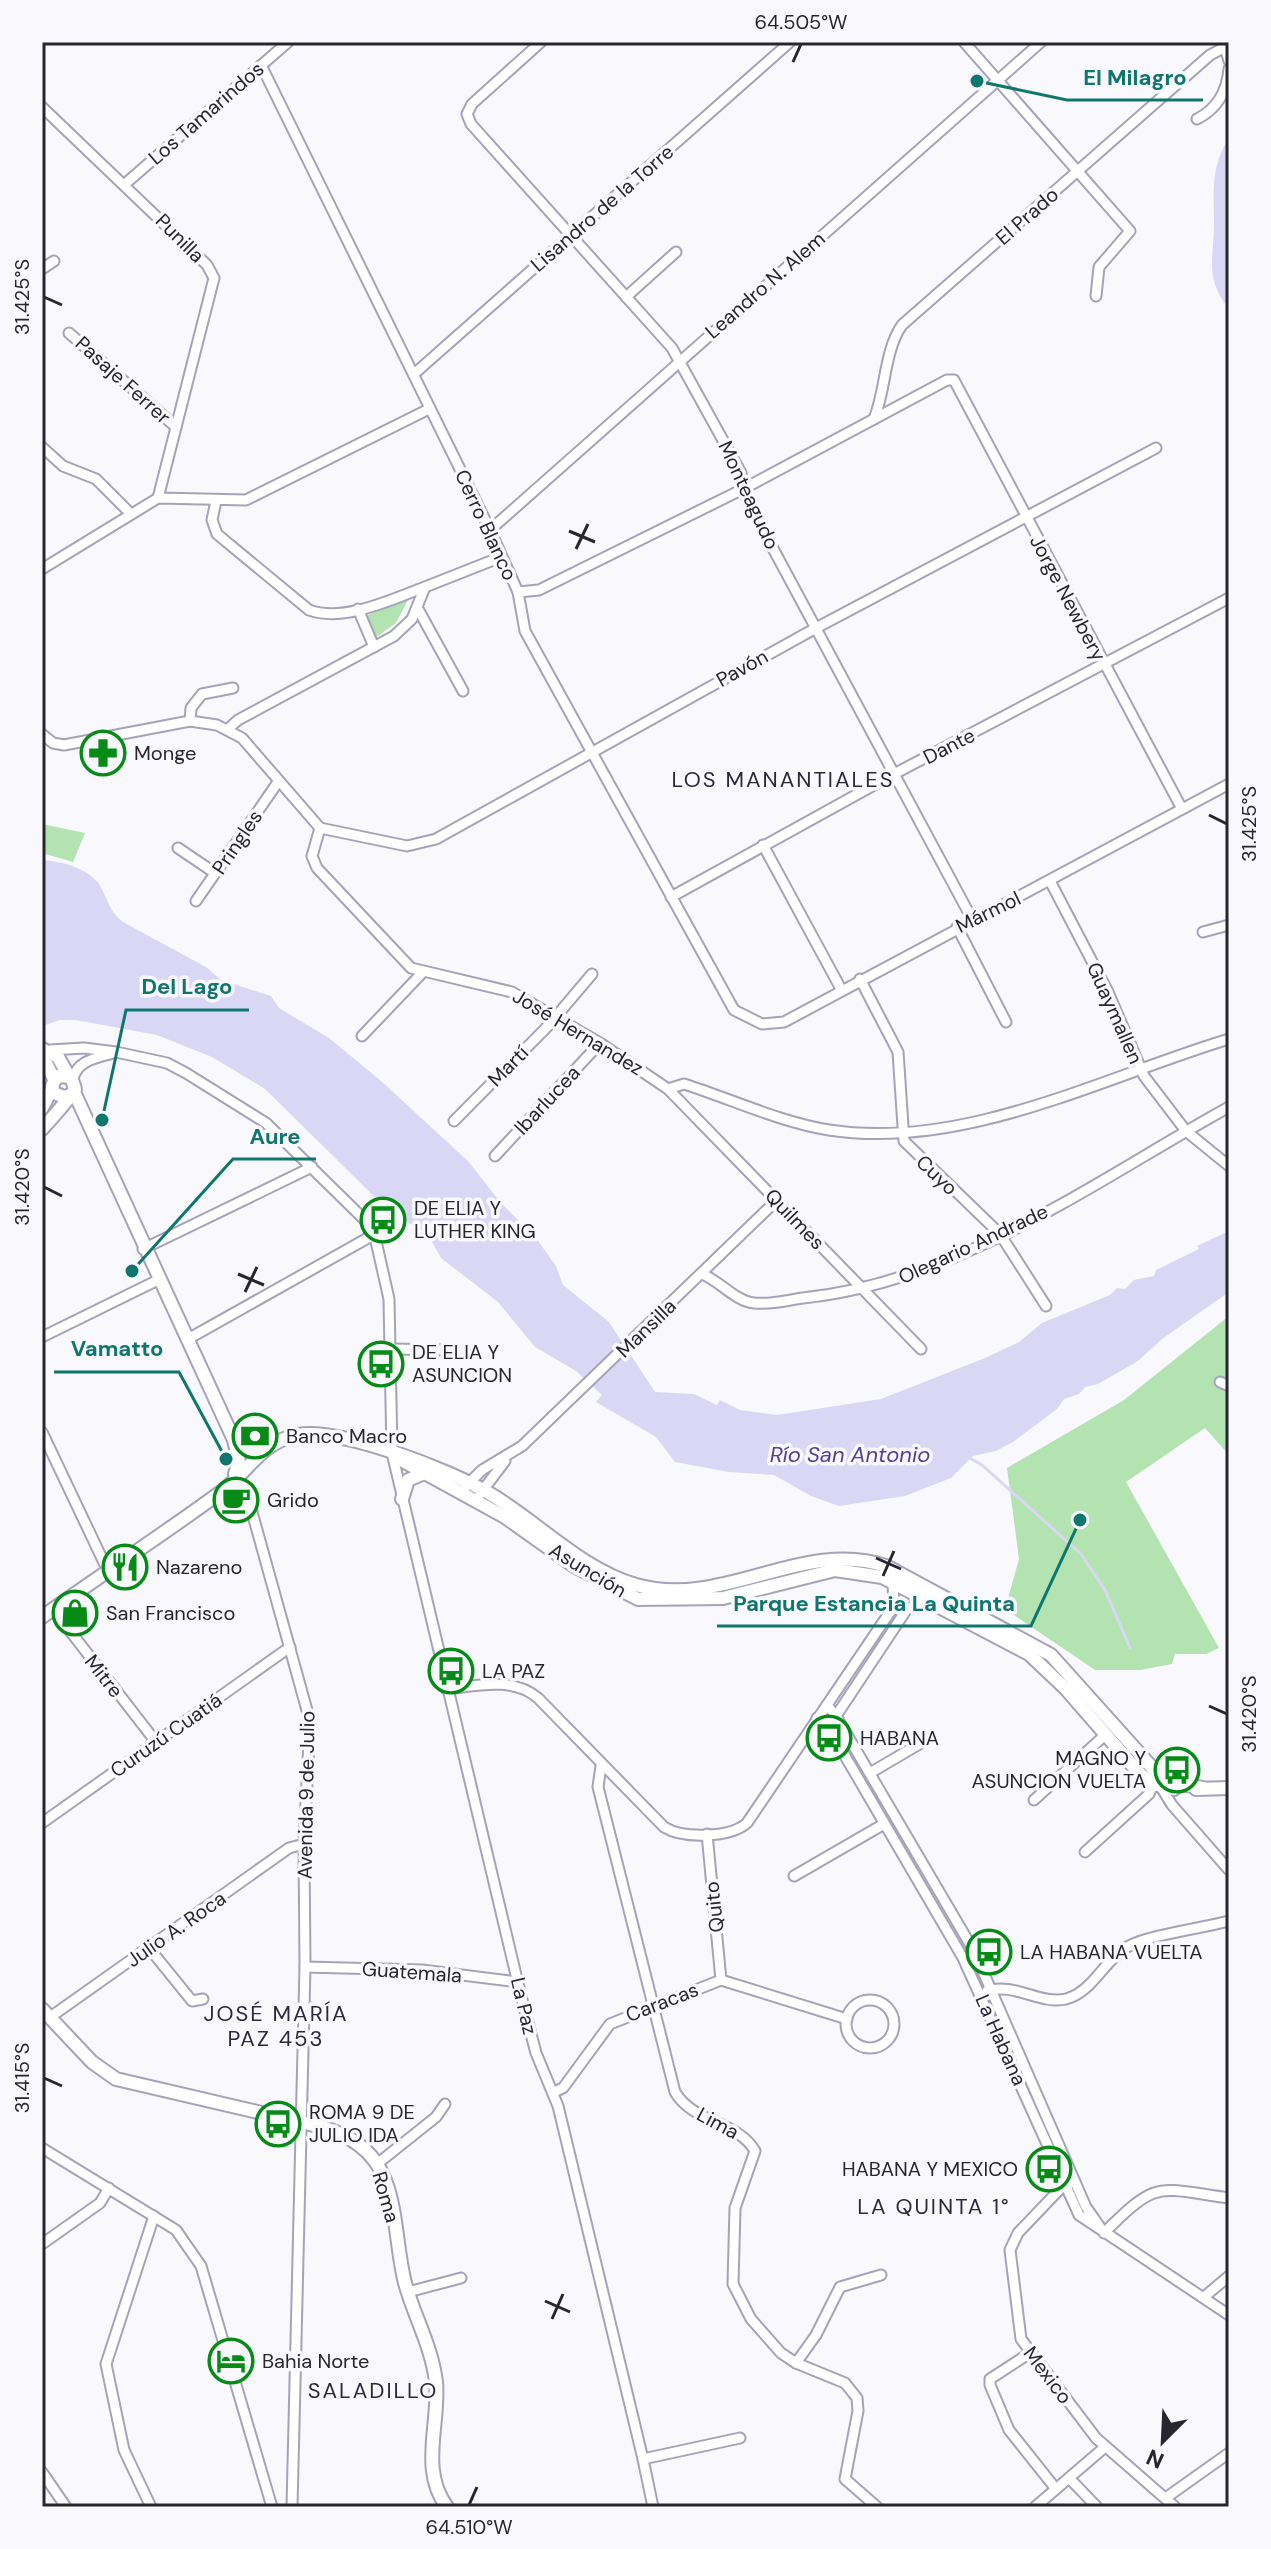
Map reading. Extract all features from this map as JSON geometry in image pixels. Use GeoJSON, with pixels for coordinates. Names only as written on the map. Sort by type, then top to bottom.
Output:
{"type":"FeatureCollection","features":[{"type":"Feature","properties":{"kind":"main road"},"geometry":{"type":"LineString","coordinates":[[43,1051],[64,1081],[234,1440],[239,1462],[230,1484]]}},
{"type":"Feature","properties":{"kind":"main road"},"geometry":{"type":"LineString","coordinates":[[42,1108],[64,1081]]}},
{"type":"Feature","properties":{"kind":"main road"},"geometry":{"type":"LineString","coordinates":[[42,1129],[64,1081]]}},
{"type":"Feature","properties":{"kind":"main road","name":"Asunción"},"geometry":{"type":"LineString","coordinates":[[47,1613],[230,1484],[263,1449],[305,1434],[427,1463],[581,1556],[636,1585],[717,1588],[824,1560],[848,1558],[886,1566],[986,1624],[1035,1659],[1105,1735],[1157,1785]]}},
{"type":"Feature","properties":{"kind":"main road"},"geometry":{"type":"LineString","coordinates":[[234,1440],[247,1449],[263,1449]]}},
{"type":"Feature","properties":{"kind":"main road","name":"Asunción"},"geometry":{"type":"LineString","coordinates":[[392,1453],[422,1474],[473,1491],[574,1566],[638,1599],[723,1598],[835,1570],[868,1572],[893,1582],[1051,1655],[1163,1778],[1203,1788]]}},
{"type":"Feature","properties":{"kind":"main road"},"geometry":{"type":"LineString","coordinates":[[402,1499],[408,1480],[422,1474]]}},
{"type":"Feature","properties":{"kind":"main road"},"geometry":{"type":"LineString","coordinates":[[1157,1785],[1229,1788]]}},
{"type":"Feature","properties":{"kind":"main road","name":"Roma"},"geometry":{"type":"LineString","coordinates":[[46,2014],[92,2062],[116,2079],[302,2122],[353,2140],[377,2164],[387,2188],[408,2292],[433,2366],[436,2393],[432,2468],[437,2490],[447,2507]]}},
{"type":"Feature","properties":{"kind":"street","name":"Monteagudo"},"geometry":{"type":"LineString","coordinates":[[541,42],[472,104],[467,114],[471,124],[679,359],[741,473],[748,502],[972,919]]}},
{"type":"Feature","properties":{"kind":"street","name":"Lisandro de la Torre"},"geometry":{"type":"LineString","coordinates":[[414,374],[790,42]]}},
{"type":"Feature","properties":{"kind":"street"},"geometry":{"type":"LineString","coordinates":[[964,42],[1130,231],[1099,267],[1096,296]]}},
{"type":"Feature","properties":{"kind":"street","name":"Leandro N. Alem"},"geometry":{"type":"LineString","coordinates":[[490,530],[679,359],[1041,42]]}},
{"type":"Feature","properties":{"kind":"street","name":"Los Tamarindos"},"geometry":{"type":"LineString","coordinates":[[125,184],[286,43]]}},
{"type":"Feature","properties":{"kind":"street"},"geometry":{"type":"LineString","coordinates":[[1227,46],[1229,61]]}},
{"type":"Feature","properties":{"kind":"street","name":"El Prado"},"geometry":{"type":"LineString","coordinates":[[874,419],[882,398],[892,345],[902,325],[1210,55],[1227,46]]}},
{"type":"Feature","properties":{"kind":"street","name":"Cerro Blanco"},"geometry":{"type":"LineString","coordinates":[[261,65],[490,530],[518,592],[525,631],[726,1000],[746,1017]]}},
{"type":"Feature","properties":{"kind":"street"},"geometry":{"type":"LineString","coordinates":[[1197,119],[1214,107],[1223,95],[1229,69]]}},
{"type":"Feature","properties":{"kind":"street","name":"Punilla"},"geometry":{"type":"LineString","coordinates":[[44,112],[125,184],[207,265],[214,278],[158,498]]}},
{"type":"Feature","properties":{"kind":"street"},"geometry":{"type":"LineString","coordinates":[[626,297],[676,252]]}},
{"type":"Feature","properties":{"kind":"street"},"geometry":{"type":"LineString","coordinates":[[42,269],[54,261]]}},
{"type":"Feature","properties":{"kind":"street","name":"Pasaje Ferrer"},"geometry":{"type":"LineString","coordinates":[[69,333],[176,427]]}},
{"type":"Feature","properties":{"kind":"street","name":"Jorge Newbery"},"geometry":{"type":"LineString","coordinates":[[893,409],[947,380],[958,383],[1025,517],[1182,809]]}},
{"type":"Feature","properties":{"kind":"street"},"geometry":{"type":"LineString","coordinates":[[518,592],[539,590],[745,488],[893,409],[882,398]]}},
{"type":"Feature","properties":{"kind":"street"},"geometry":{"type":"LineString","coordinates":[[43,565],[158,498],[246,500],[429,409]]}},
{"type":"Feature","properties":{"kind":"street"},"geometry":{"type":"LineString","coordinates":[[42,447],[63,466],[96,479],[131,514]]}},
{"type":"Feature","properties":{"kind":"street","name":"Pavón"},"geometry":{"type":"LineString","coordinates":[[320,828],[407,846],[422,844],[816,628],[1156,448]]}},
{"type":"Feature","properties":{"kind":"street"},"geometry":{"type":"LineString","coordinates":[[216,501],[212,520],[217,534],[309,610],[358,609],[501,557]]}},
{"type":"Feature","properties":{"kind":"street"},"geometry":{"type":"LineString","coordinates":[[228,729],[238,720],[401,630],[418,609],[425,587]]}},
{"type":"Feature","properties":{"kind":"street","name":"Dante"},"geometry":{"type":"LineString","coordinates":[[671,897],[894,774],[1229,598]]}},
{"type":"Feature","properties":{"kind":"street"},"geometry":{"type":"LineString","coordinates":[[358,609],[374,647]]}},
{"type":"Feature","properties":{"kind":"street"},"geometry":{"type":"LineString","coordinates":[[418,609],[463,691]]}},
{"type":"Feature","properties":{"kind":"street"},"geometry":{"type":"LineString","coordinates":[[190,721],[191,708],[202,694],[233,688]]}},
{"type":"Feature","properties":{"kind":"street"},"geometry":{"type":"LineString","coordinates":[[42,734],[53,743],[64,745],[190,721],[228,729],[242,738],[320,828]]}},
{"type":"Feature","properties":{"kind":"street","name":"Pringles"},"geometry":{"type":"LineString","coordinates":[[196,901],[278,782]]}},
{"type":"Feature","properties":{"kind":"street","name":"Mármol"},"geometry":{"type":"LineString","coordinates":[[746,1017],[775,1025],[1229,784]]}},
{"type":"Feature","properties":{"kind":"street","name":"José Hernandez"},"geometry":{"type":"LineString","coordinates":[[320,828],[312,856],[317,868],[403,962],[423,972],[504,988],[600,1043],[668,1089]]}},
{"type":"Feature","properties":{"kind":"street"},"geometry":{"type":"LineString","coordinates":[[763,845],[841,989]]}},
{"type":"Feature","properties":{"kind":"street"},"geometry":{"type":"LineString","coordinates":[[178,848],[215,873]]}},
{"type":"Feature","properties":{"kind":"street","name":"Guaymallen"},"geometry":{"type":"LineString","coordinates":[[1050,881],[1108,992],[1139,1067],[1186,1131],[1229,1166]]}},
{"type":"Feature","properties":{"kind":"street"},"geometry":{"type":"LineString","coordinates":[[1203,932],[1229,925]]}},
{"type":"Feature","properties":{"kind":"street"},"geometry":{"type":"LineString","coordinates":[[957,927],[1006,1022]]}},
{"type":"Feature","properties":{"kind":"street"},"geometry":{"type":"LineString","coordinates":[[362,1036],[423,972]]}},
{"type":"Feature","properties":{"kind":"street","name":"Martí"},"geometry":{"type":"LineString","coordinates":[[454,1121],[556,1017],[592,974]]}},
{"type":"Feature","properties":{"kind":"street"},"geometry":{"type":"LineString","coordinates":[[860,979],[898,1052],[902,1131]]}},
{"type":"Feature","properties":{"kind":"street"},"geometry":{"type":"LineString","coordinates":[[668,1089],[684,1084],[832,1130],[902,1131],[969,1123],[1033,1107],[1139,1067],[1229,1039]]}},
{"type":"Feature","properties":{"kind":"street","name":"Ibarlucea"},"geometry":{"type":"LineString","coordinates":[[495,1156],[600,1043]]}},
{"type":"Feature","properties":{"kind":"street"},"geometry":{"type":"LineString","coordinates":[[64,1081],[80,1048]]}},
{"type":"Feature","properties":{"kind":"street"},"geometry":{"type":"LineString","coordinates":[[43,1051],[80,1048],[116,1052],[167,1063],[186,1073],[253,1112],[367,1220],[375,1234],[188,1339]]}},
{"type":"Feature","properties":{"kind":"street"},"geometry":{"type":"LineString","coordinates":[[64,1081],[85,1062],[116,1052]]}},
{"type":"Feature","properties":{"kind":"street","name":"Quilmes"},"geometry":{"type":"LineString","coordinates":[[668,1089],[921,1349]]}},
{"type":"Feature","properties":{"kind":"street","name":"Olegario Andrade"},"geometry":{"type":"LineString","coordinates":[[702,1274],[724,1284],[739,1298],[756,1303],[863,1289],[930,1268],[1000,1234],[1229,1107]]}},
{"type":"Feature","properties":{"kind":"street","name":"Cuyo"},"geometry":{"type":"LineString","coordinates":[[902,1131],[911,1150],[1000,1234],[1046,1306]]}},
{"type":"Feature","properties":{"kind":"street"},"geometry":{"type":"LineString","coordinates":[[143,1249],[312,1167]]}},
{"type":"Feature","properties":{"kind":"street","name":"Mansilla"},"geometry":{"type":"LineString","coordinates":[[473,1491],[646,1329],[777,1200]]}},
{"type":"Feature","properties":{"kind":"street","name":"La Paz"},"geometry":{"type":"LineString","coordinates":[[375,1234],[387,1283],[392,1453],[402,1499],[536,2053],[554,2092],[653,2507]]}},
{"type":"Feature","properties":{"kind":"street"},"geometry":{"type":"LineString","coordinates":[[42,1337],[158,1280]]}},
{"type":"Feature","properties":{"kind":"street"},"geometry":{"type":"LineString","coordinates":[[391,1349],[448,1350]]}},
{"type":"Feature","properties":{"kind":"street"},"geometry":{"type":"LineString","coordinates":[[42,1432],[107,1569]]}},
{"type":"Feature","properties":{"kind":"street","name":"Mansilla"},"geometry":{"type":"LineString","coordinates":[[473,1491],[513,1453]]}},
{"type":"Feature","properties":{"kind":"street","name":"Avenida 9 de Julio"},"geometry":{"type":"LineString","coordinates":[[230,1484],[240,1487],[247,1494],[310,1721],[304,1844],[305,1967],[292,2507]]}},
{"type":"Feature","properties":{"kind":"street"},"geometry":{"type":"LineString","coordinates":[[446,1689],[502,1683],[522,1688],[538,1698],[601,1766],[664,1827],[679,1834],[737,1830],[747,1823],[894,1606],[893,1582]]}},
{"type":"Feature","properties":{"kind":"street"},"geometry":{"type":"LineString","coordinates":[[805,1738],[836,1716],[904,1614],[929,1601]]}},
{"type":"Feature","properties":{"kind":"street","name":"Mitre"},"geometry":{"type":"LineString","coordinates":[[47,1613],[156,1742]]}},
{"type":"Feature","properties":{"kind":"street","name":"Curuzú Cuatiá"},"geometry":{"type":"LineString","coordinates":[[42,1823],[290,1647]]}},
{"type":"Feature","properties":{"kind":"street"},"geometry":{"type":"LineString","coordinates":[[827,1705],[870,1773],[993,1989],[1076,2183],[1104,2233],[1146,2194],[1170,2190],[1229,2198]]}},
{"type":"Feature","properties":{"kind":"street","name":"La Habana"},"geometry":{"type":"LineString","coordinates":[[817,1718],[827,1725],[981,1993],[1079,2215],[1229,2315]]}},
{"type":"Feature","properties":{"kind":"street"},"geometry":{"type":"LineString","coordinates":[[1034,1800],[1105,1735]]}},
{"type":"Feature","properties":{"kind":"street"},"geometry":{"type":"LineString","coordinates":[[870,1773],[921,1743]]}},
{"type":"Feature","properties":{"kind":"street","name":"Lima"},"geometry":{"type":"LineString","coordinates":[[601,1766],[598,1787],[680,2100],[746,2139],[755,2151],[735,2208],[731,2276],[756,2326],[796,2363],[833,2376],[853,2391],[859,2404],[845,2479],[877,2507]]}},
{"type":"Feature","properties":{"kind":"street"},"geometry":{"type":"LineString","coordinates":[[1085,1852],[1157,1785]]}},
{"type":"Feature","properties":{"kind":"street","name":"Asunción"},"geometry":{"type":"LineString","coordinates":[[1157,1785],[1229,1870]]}},
{"type":"Feature","properties":{"kind":"street"},"geometry":{"type":"LineString","coordinates":[[794,1876],[884,1824]]}},
{"type":"Feature","properties":{"kind":"street","name":"Quito"},"geometry":{"type":"LineString","coordinates":[[707,1834],[721,1980]]}},
{"type":"Feature","properties":{"kind":"street","name":"Julio A. Roca"},"geometry":{"type":"LineString","coordinates":[[46,2014],[149,1948],[289,1848],[304,1844]]}},
{"type":"Feature","properties":{"kind":"street"},"geometry":{"type":"LineString","coordinates":[[981,1993],[993,1989],[1052,2000],[1069,1998],[1082,1991],[1129,1946],[1229,1921]]}},
{"type":"Feature","properties":{"kind":"street"},"geometry":{"type":"LineString","coordinates":[[149,1948],[192,2001],[203,1999]]}},
{"type":"Feature","properties":{"kind":"street","name":"Guatemala"},"geometry":{"type":"LineString","coordinates":[[305,1967],[422,1970],[518,1982]]}},
{"type":"Feature","properties":{"kind":"street","name":"Caracas"},"geometry":{"type":"LineString","coordinates":[[554,2092],[563,2088],[610,2024],[653,2004],[721,1980],[847,2019]]}},
{"type":"Feature","properties":{"kind":"street"},"geometry":{"type":"LineString","coordinates":[[870,2000],[885,2005],[894,2026],[888,2040],[867,2048],[849,2034],[847,2019],[855,2005],[870,2000]]}},
{"type":"Feature","properties":{"kind":"street"},"geometry":{"type":"LineString","coordinates":[[377,2164],[436,2117],[445,2104]]}},
{"type":"Feature","properties":{"kind":"street"},"geometry":{"type":"LineString","coordinates":[[43,2149],[176,2230],[201,2266],[272,2507]]}},
{"type":"Feature","properties":{"kind":"street","name":"Mexico"},"geometry":{"type":"LineString","coordinates":[[1076,2183],[1065,2186],[1018,2233],[1010,2250],[1018,2325],[1030,2353],[1105,2447],[1175,2507]]}},
{"type":"Feature","properties":{"kind":"street"},"geometry":{"type":"LineString","coordinates":[[42,2244],[100,2203],[109,2188]]}},
{"type":"Feature","properties":{"kind":"street"},"geometry":{"type":"LineString","coordinates":[[151,2507],[124,2450],[106,2364],[154,2216]]}},
{"type":"Feature","properties":{"kind":"street"},"geometry":{"type":"LineString","coordinates":[[796,2363],[816,2335],[840,2287],[881,2275]]}},
{"type":"Feature","properties":{"kind":"street"},"geometry":{"type":"LineString","coordinates":[[1204,2297],[1229,2276]]}},
{"type":"Feature","properties":{"kind":"street"},"geometry":{"type":"LineString","coordinates":[[408,2292],[461,2278]]}},
{"type":"Feature","properties":{"kind":"street"},"geometry":{"type":"LineString","coordinates":[[1030,2353],[997,2372],[990,2379],[990,2385],[1009,2430],[1056,2489]]}},
{"type":"Feature","properties":{"kind":"street"},"geometry":{"type":"LineString","coordinates":[[643,2459],[740,2438]]}},
{"type":"Feature","properties":{"kind":"street"},"geometry":{"type":"LineString","coordinates":[[1035,2507],[1105,2447]]}},
{"type":"Feature","properties":{"kind":"street"},"geometry":{"type":"LineString","coordinates":[[1167,2497],[1229,2453]]}},
{"type":"Feature","properties":{"kind":"street"},"geometry":{"type":"LineString","coordinates":[[42,2472],[66,2507]]}},
{"type":"Feature","properties":{"kind":"street"},"geometry":{"type":"LineString","coordinates":[[1069,2478],[1097,2507]]}},
{"type":"Feature","properties":{"kind":"green space"},"geometry":{"type":"Polygon","coordinates":[[[409,598],[396,623],[375,638],[366,616],[409,598]]]}},
{"type":"Feature","properties":{"kind":"green space"},"geometry":{"type":"Polygon","coordinates":[[[42,824],[85,833],[73,862],[42,853],[42,824]]]}},
{"type":"Feature","properties":{"kind":"green space"},"geometry":{"type":"Polygon","coordinates":[[[1229,1316],[1229,1455],[1205,1428],[1126,1482],[1219,1648],[1206,1654],[1175,1654],[1172,1664],[1140,1670],[1095,1670],[1005,1609],[1019,1559],[1007,1468],[1124,1400],[1229,1316]]]}},
{"type":"Feature","properties":{"kind":"water"},"geometry":{"type":"Polygon","coordinates":[[[1229,138],[1229,309],[1216,287],[1212,268],[1214,180],[1229,138]]]}},
{"type":"Feature","properties":{"kind":"water","name":"Río San Antonio"},"geometry":{"type":"Polygon","coordinates":[[[42,860],[65,864],[88,874],[99,884],[123,922],[206,967],[221,980],[271,996],[279,1008],[329,1038],[380,1080],[469,1162],[500,1202],[536,1238],[556,1266],[563,1285],[609,1322],[655,1392],[694,1394],[717,1405],[720,1400],[740,1410],[777,1415],[881,1399],[1019,1342],[1042,1323],[1110,1295],[1117,1288],[1125,1289],[1134,1280],[1154,1276],[1156,1270],[1229,1231],[1229,1292],[1162,1339],[1138,1361],[1098,1384],[1085,1387],[1079,1394],[1064,1399],[1057,1409],[1013,1442],[996,1451],[973,1456],[951,1478],[905,1496],[839,1506],[811,1496],[774,1475],[729,1472],[675,1462],[656,1437],[596,1402],[602,1395],[576,1371],[535,1347],[498,1302],[441,1258],[428,1235],[388,1210],[265,1089],[212,1057],[157,1035],[76,1020],[60,1020],[42,1026],[42,860]]]}},
{"type":"Feature","properties":{"kind":"waterway"},"geometry":{"type":"LineString","coordinates":[[968,1457],[982,1465],[1081,1554],[1105,1590],[1130,1648]]}},
{"type":"Feature","properties":{"kind":"place","name":"El Milagro"},"geometry":{"type":"Point","coordinates":[977,81]}},
{"type":"Feature","properties":{"kind":"place","name":"Monge"},"geometry":{"type":"Point","coordinates":[103,753]}},
{"type":"Feature","properties":{"kind":"place","name":"Del Lago"},"geometry":{"type":"Point","coordinates":[102,1120]}},
{"type":"Feature","properties":{"kind":"place","name":"DE ELIA Y LUTHER KING"},"geometry":{"type":"Point","coordinates":[383,1220]}},
{"type":"Feature","properties":{"kind":"place","name":"Aure"},"geometry":{"type":"Point","coordinates":[132,1271]}},
{"type":"Feature","properties":{"kind":"place","name":"DE ELIA Y ASUNCION"},"geometry":{"type":"Point","coordinates":[381,1364]}},
{"type":"Feature","properties":{"kind":"place","name":"Banco Macro"},"geometry":{"type":"Point","coordinates":[255,1436]}},
{"type":"Feature","properties":{"kind":"place","name":"Vamatto"},"geometry":{"type":"Point","coordinates":[226,1459]}},
{"type":"Feature","properties":{"kind":"place","name":"Grido"},"geometry":{"type":"Point","coordinates":[236,1500]}},
{"type":"Feature","properties":{"kind":"place","name":"Parque Estancia La Quinta"},"geometry":{"type":"Point","coordinates":[1080,1520]}},
{"type":"Feature","properties":{"kind":"place","name":"Nazareno"},"geometry":{"type":"Point","coordinates":[125,1567]}},
{"type":"Feature","properties":{"kind":"place","name":"San Francisco"},"geometry":{"type":"Point","coordinates":[75,1613]}},
{"type":"Feature","properties":{"kind":"place","name":"LA PAZ"},"geometry":{"type":"Point","coordinates":[451,1671]}},
{"type":"Feature","properties":{"kind":"place","name":"HABANA"},"geometry":{"type":"Point","coordinates":[829,1738]}},
{"type":"Feature","properties":{"kind":"place","name":"MAGNO Y ASUNCION VUELTA"},"geometry":{"type":"Point","coordinates":[1177,1770]}},
{"type":"Feature","properties":{"kind":"place","name":"LA HABANA VUELTA"},"geometry":{"type":"Point","coordinates":[989,1952]}},
{"type":"Feature","properties":{"kind":"place","name":"ROMA 9 DE JULIO IDA"},"geometry":{"type":"Point","coordinates":[278,2124]}},
{"type":"Feature","properties":{"kind":"place","name":"HABANA Y MEXICO"},"geometry":{"type":"Point","coordinates":[1049,2169]}},
{"type":"Feature","properties":{"kind":"place","name":"Bahia Norte"},"geometry":{"type":"Point","coordinates":[231,2361]}},
{"type":"Feature","properties":{"kind":"district","name":"LOS MANANTIALES"},"geometry":{"type":"Point","coordinates":[783,779]}},
{"type":"Feature","properties":{"kind":"district","name":"JOSÉ MARÍA PAZ 453"},"geometry":{"type":"Point","coordinates":[276,2026]}},
{"type":"Feature","properties":{"kind":"district","name":"LA QUINTA 1°"},"geometry":{"type":"Point","coordinates":[934,2206]}},
{"type":"Feature","properties":{"kind":"district","name":"SALADILLO"},"geometry":{"type":"Point","coordinates":[373,2390]}}]}
